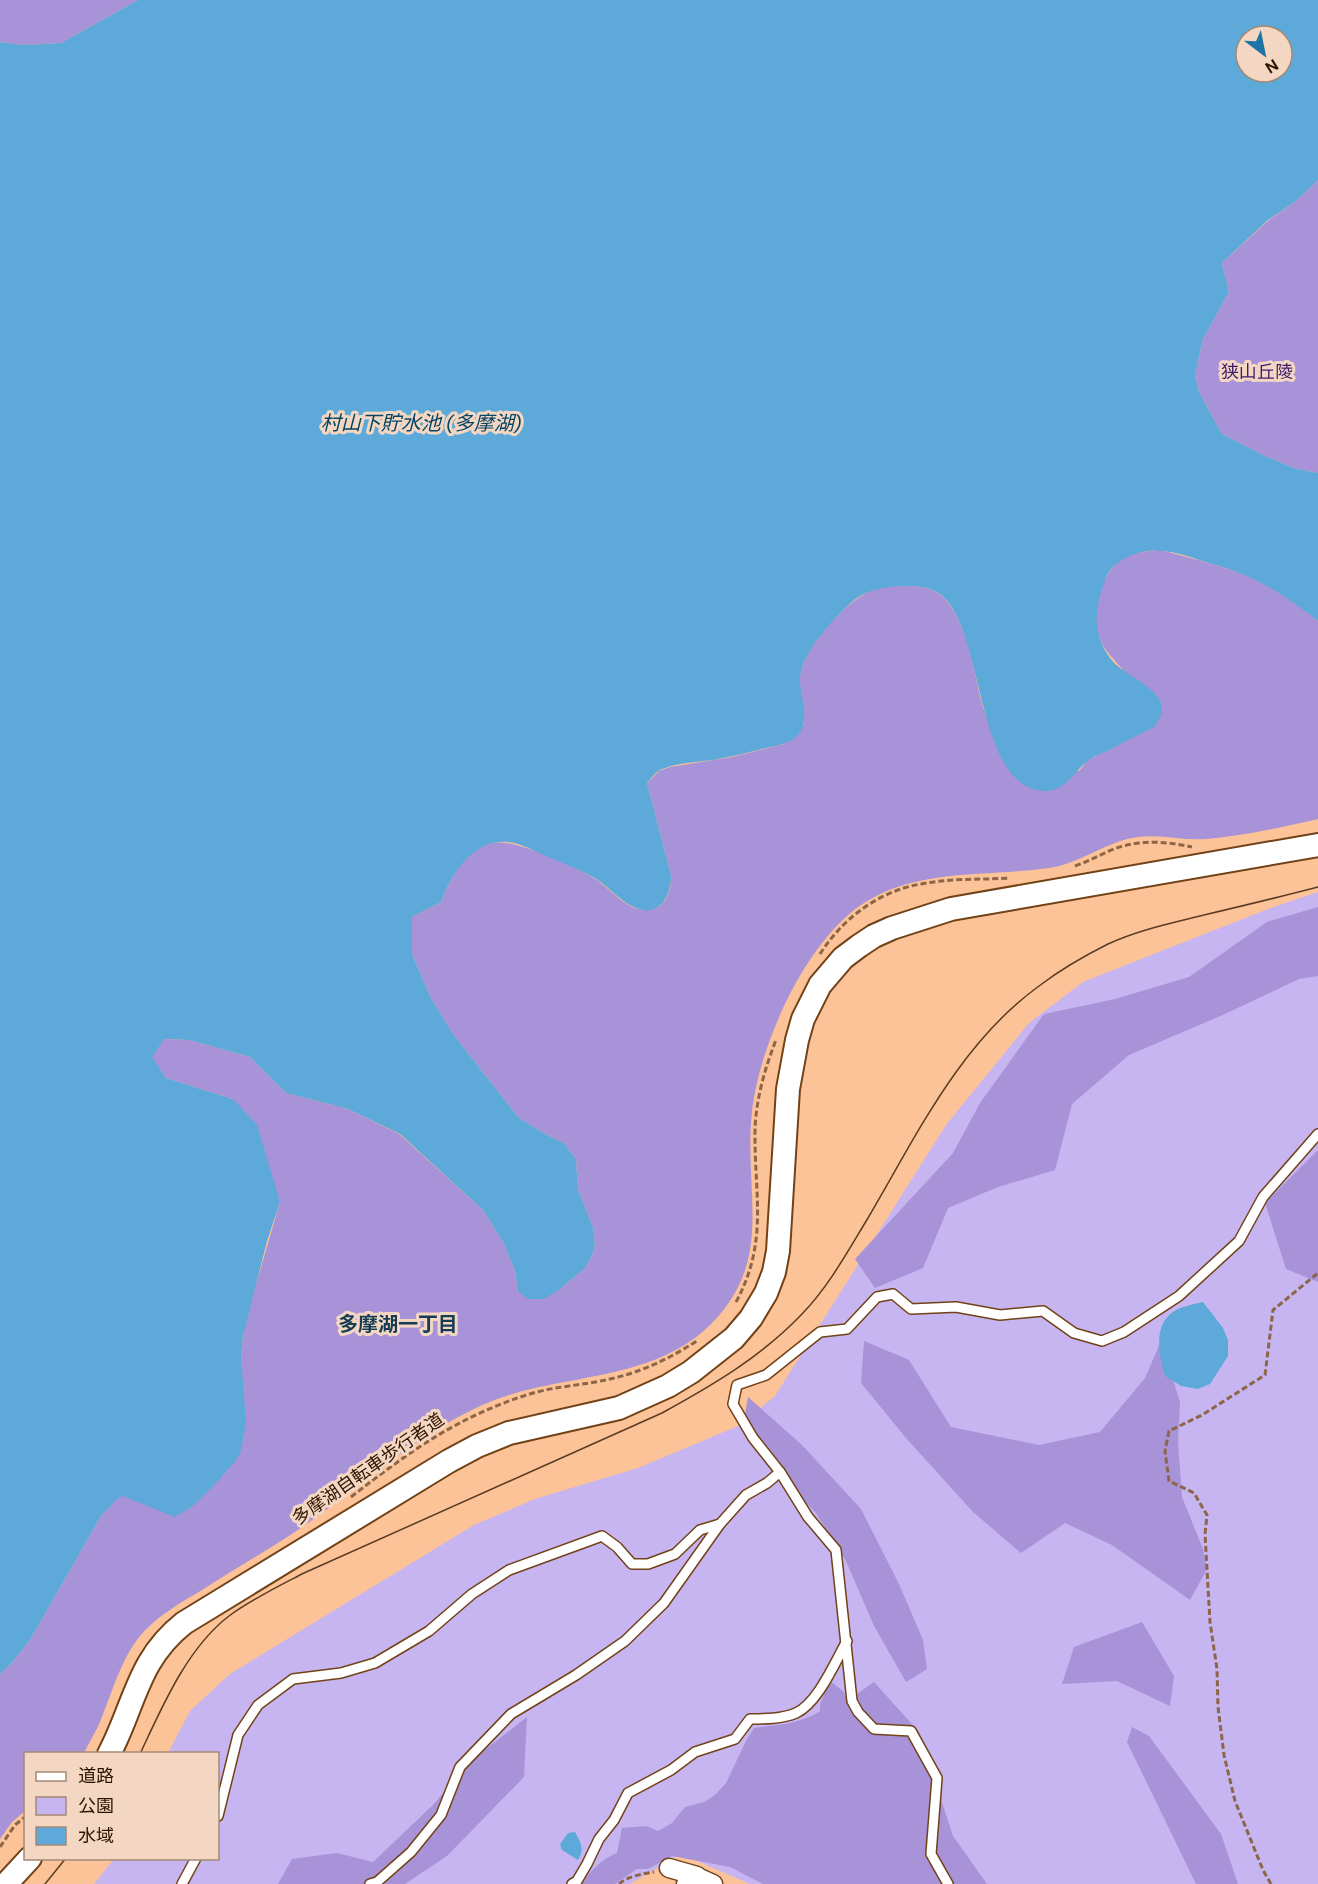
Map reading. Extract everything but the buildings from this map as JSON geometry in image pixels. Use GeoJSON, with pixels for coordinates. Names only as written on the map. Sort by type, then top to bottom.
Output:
{"type":"FeatureCollection","features":[{"type":"Feature","properties":{"kind":"street"},"geometry":{"type":"LineString","coordinates":[[110,1752],[144,1671],[163,1643],[184,1623],[449,1461],[510,1433],[600,1413],[635,1401],[691,1372],[743,1328],[766,1293],[774,1272],[778,1251],[788,1089],[803,1019],[820,985],[843,958],[858,946],[908,921],[951,909],[1318,845]]}},
{"type":"Feature","properties":{"kind":"street"},"geometry":{"type":"LineString","coordinates":[[6,1884],[28,1860]]}},
{"type":"Feature","properties":{"kind":"street"},"geometry":{"type":"LineString","coordinates":[[669,1868],[698,1881]]}},
{"type":"Feature","properties":{"kind":"lane"},"geometry":{"type":"LineString","coordinates":[[948,1884],[931,1854],[937,1778],[910,1731],[874,1729],[858,1712],[852,1701],[836,1550],[808,1517],[780,1472],[753,1438],[733,1404],[737,1385],[766,1375],[820,1332],[847,1329],[877,1297],[893,1294],[911,1309],[956,1307],[1000,1315],[1043,1311],[1074,1333],[1102,1341],[1124,1332],[1179,1296],[1239,1241],[1263,1197],[1318,1134]]}},
{"type":"Feature","properties":{"kind":"lane"},"geometry":{"type":"LineString","coordinates":[[370,1884],[377,1882],[411,1852],[441,1815],[460,1767],[504,1721],[511,1714],[576,1675],[625,1641],[664,1603],[720,1524],[746,1495],[767,1483],[780,1472]]}},
{"type":"Feature","properties":{"kind":"lane"},"geometry":{"type":"LineString","coordinates":[[219,1812],[238,1735],[258,1705],[293,1679],[341,1673],[375,1663],[429,1631],[472,1594],[509,1570],[602,1536],[632,1564],[648,1564],[675,1554],[699,1530],[720,1524]]}},
{"type":"Feature","properties":{"kind":"lane"},"geometry":{"type":"LineString","coordinates":[[572,1884],[587,1864],[599,1839],[614,1820],[627,1793],[671,1770],[695,1752],[735,1739],[750,1719],[772,1718],[796,1713],[813,1699],[847,1641]]}},
{"type":"Feature","properties":{"kind":"lane"},"geometry":{"type":"LineString","coordinates":[[182,1884],[195,1860]]}},
{"type":"Feature","properties":{"kind":"path"},"geometry":{"type":"LineString","coordinates":[[1072,868],[1108,851],[1138,842],[1156,841],[1195,847]]}},
{"type":"Feature","properties":{"kind":"path"},"geometry":{"type":"LineString","coordinates":[[814,962],[846,922],[876,900],[897,891],[922,883],[1013,877]]}},
{"type":"Feature","properties":{"kind":"path"},"geometry":{"type":"LineString","coordinates":[[735,1306],[750,1273],[755,1255],[758,1219],[755,1128],[767,1064],[779,1032]]}},
{"type":"Feature","properties":{"kind":"path"},"geometry":{"type":"LineString","coordinates":[[1271,1884],[1235,1801],[1224,1755],[1210,1612],[1205,1534],[1208,1515],[1194,1493],[1169,1481],[1165,1451],[1168,1431],[1202,1415],[1265,1375],[1273,1310],[1318,1273]]}},
{"type":"Feature","properties":{"kind":"path","name":"多摩湖自転車歩行者道"},"geometry":{"type":"LineString","coordinates":[[344,1503],[445,1430],[479,1412],[536,1392],[611,1379],[640,1370],[663,1361],[705,1336]]}},
{"type":"Feature","properties":{"kind":"path"},"geometry":{"type":"LineString","coordinates":[[0,1847],[15,1825],[24,1818]]}},
{"type":"Feature","properties":{"kind":"path"},"geometry":{"type":"LineString","coordinates":[[619,1884],[639,1875],[669,1868]]}},
{"type":"Feature","properties":{"kind":"green space"},"geometry":{"type":"Polygon","coordinates":[[[0,0],[138,0],[61,43],[23,45],[0,42],[0,0]]]}},
{"type":"Feature","properties":{"kind":"green space","name":"狭山丘陵"},"geometry":{"type":"Polygon","coordinates":[[[1318,180],[1318,473],[1294,468],[1222,434],[1199,392],[1195,375],[1203,339],[1229,292],[1222,263],[1318,180]]]}},
{"type":"Feature","properties":{"kind":"green space"},"geometry":{"type":"Polygon","coordinates":[[[1160,550],[1223,567],[1268,584],[1318,621],[1318,819],[1207,839],[1155,836],[1126,839],[1060,866],[930,879],[885,892],[864,903],[843,920],[823,942],[805,968],[775,1026],[764,1056],[752,1112],[750,1250],[743,1276],[730,1300],[710,1325],[687,1343],[661,1357],[634,1367],[519,1392],[466,1413],[418,1441],[328,1509],[292,1533],[169,1610],[140,1636],[133,1646],[85,1752],[24,1752],[24,1812],[12,1822],[0,1839],[0,1674],[30,1640],[101,1516],[117,1498],[237,1459],[244,1435],[241,1357],[243,1336],[280,1202],[233,1099],[166,1078],[151,1057],[164,1039],[189,1040],[250,1057],[286,1093],[348,1109],[399,1134],[483,1210],[503,1242],[515,1271],[518,1291],[559,1290],[585,1268],[595,1245],[593,1227],[578,1190],[576,1159],[564,1143],[518,1117],[453,1034],[431,998],[412,954],[412,917],[441,902],[454,875],[467,858],[483,846],[493,843],[530,849],[560,861],[595,879],[618,898],[638,909],[658,907],[666,899],[671,875],[647,783],[659,771],[670,767],[732,757],[784,744],[804,724],[800,679],[808,654],[834,619],[867,592],[878,588],[910,586],[928,589],[937,592],[952,608],[964,634],[982,704],[999,752],[1079,771],[1088,760],[1153,727],[1123,670],[1103,645],[1096,619],[1099,595],[1109,573],[1124,558],[1146,551],[1160,550]]]}},
{"type":"Feature","properties":{"kind":"green space"},"geometry":{"type":"Polygon","coordinates":[[[1318,892],[1318,1884],[750,1884],[681,1854],[630,1884],[94,1884],[113,1860],[219,1860],[219,1752],[169,1752],[190,1711],[230,1674],[474,1525],[535,1499],[638,1468],[738,1426],[775,1396],[946,1125],[1029,1023],[1083,982],[1268,909],[1318,892]]]}},
{"type":"Feature","properties":{"kind":"green space"},"geometry":{"type":"Polygon","coordinates":[[[1318,907],[1318,976],[1299,979],[1129,1055],[1072,1104],[1055,1170],[998,1187],[948,1208],[923,1268],[875,1288],[855,1259],[953,1153],[980,1103],[1044,1014],[1115,999],[1189,977],[1267,922],[1318,907]]]}},
{"type":"Feature","properties":{"kind":"green space"},"geometry":{"type":"Polygon","coordinates":[[[1318,1150],[1318,1282],[1286,1269],[1265,1203],[1318,1150]]]}},
{"type":"Feature","properties":{"kind":"green space"},"geometry":{"type":"Polygon","coordinates":[[[864,1341],[909,1360],[951,1427],[1039,1445],[1100,1432],[1145,1378],[1161,1341],[1180,1402],[1178,1442],[1182,1497],[1203,1549],[1207,1569],[1190,1600],[1112,1545],[1065,1523],[1021,1553],[973,1512],[906,1438],[861,1383],[864,1341]]]}},
{"type":"Feature","properties":{"kind":"green space"},"geometry":{"type":"Polygon","coordinates":[[[748,1397],[802,1445],[861,1509],[899,1584],[923,1640],[927,1669],[906,1682],[874,1626],[846,1561],[816,1513],[772,1469],[744,1419],[748,1397]]]}},
{"type":"Feature","properties":{"kind":"green space"},"geometry":{"type":"Polygon","coordinates":[[[1142,1622],[1174,1676],[1170,1706],[1117,1681],[1062,1684],[1074,1647],[1142,1622]]]}},
{"type":"Feature","properties":{"kind":"green space"},"geometry":{"type":"Polygon","coordinates":[[[830,1681],[844,1692],[847,1701],[874,1682],[919,1732],[953,1836],[987,1884],[763,1884],[730,1867],[672,1856],[648,1869],[637,1869],[615,1884],[581,1884],[601,1862],[617,1853],[622,1828],[647,1826],[658,1831],[672,1823],[685,1807],[704,1802],[715,1795],[726,1783],[754,1728],[796,1721],[820,1711],[820,1704],[830,1681]]]}},
{"type":"Feature","properties":{"kind":"green space"},"geometry":{"type":"Polygon","coordinates":[[[527,1717],[524,1777],[447,1856],[405,1884],[278,1884],[292,1859],[337,1853],[373,1862],[433,1805],[469,1762],[527,1717]]]}},
{"type":"Feature","properties":{"kind":"green space"},"geometry":{"type":"Polygon","coordinates":[[[1132,1727],[1149,1736],[1221,1834],[1238,1884],[1196,1884],[1127,1742],[1132,1727]]]}},
{"type":"Feature","properties":{"kind":"water","name":"村山下貯水池 (多摩湖)"},"geometry":{"type":"Polygon","coordinates":[[[138,0],[1318,0],[1318,180],[1296,201],[1268,220],[1222,263],[1229,292],[1203,339],[1195,375],[1199,392],[1222,434],[1294,468],[1318,473],[1318,621],[1282,595],[1230,569],[1156,550],[1137,553],[1122,560],[1109,572],[1102,589],[1097,616],[1098,633],[1105,650],[1115,664],[1148,687],[1159,699],[1162,707],[1161,714],[1154,727],[1091,759],[1065,784],[1046,791],[1023,784],[1006,765],[993,738],[966,640],[955,613],[940,594],[931,589],[916,586],[881,588],[856,599],[821,635],[808,654],[800,680],[804,723],[796,737],[784,744],[666,768],[656,773],[647,783],[671,875],[667,896],[658,907],[652,910],[636,908],[590,875],[517,844],[495,843],[484,846],[474,853],[457,870],[441,902],[412,917],[412,954],[431,998],[453,1034],[518,1117],[564,1143],[576,1159],[578,1190],[593,1227],[595,1245],[585,1268],[559,1290],[543,1299],[528,1299],[518,1291],[515,1271],[503,1242],[483,1210],[400,1134],[348,1109],[286,1093],[250,1057],[189,1040],[164,1039],[152,1057],[166,1078],[233,1099],[257,1125],[280,1202],[267,1241],[243,1336],[241,1357],[246,1424],[241,1450],[237,1459],[216,1483],[193,1506],[175,1517],[123,1496],[117,1499],[101,1516],[30,1640],[0,1674],[0,42],[23,45],[61,43],[138,0]]]}},
{"type":"Feature","properties":{"kind":"water"},"geometry":{"type":"Polygon","coordinates":[[[1203,1302],[1223,1328],[1228,1340],[1228,1356],[1210,1384],[1198,1389],[1181,1386],[1165,1376],[1159,1340],[1163,1323],[1168,1316],[1176,1310],[1203,1302]]]}},
{"type":"Feature","properties":{"kind":"water"},"geometry":{"type":"Polygon","coordinates":[[[575,1832],[581,1846],[578,1860],[562,1850],[560,1844],[568,1833],[575,1832]]]}},
{"type":"Feature","properties":{"kind":"tram line"},"geometry":{"type":"LineString","coordinates":[[141,1752],[188,1661],[214,1629],[238,1610],[304,1573],[662,1413],[718,1381],[770,1344],[802,1314],[829,1280],[923,1123],[963,1063],[985,1035],[1011,1009],[1047,980],[1090,953],[1131,935],[1318,887]]}},
{"type":"Feature","properties":{"kind":"tram line"},"geometry":{"type":"LineString","coordinates":[[45,1884],[64,1860]]}},
{"type":"Feature","properties":{"kind":"district","name":"多摩湖一丁目"},"geometry":{"type":"Point","coordinates":[398,1324]}}]}
